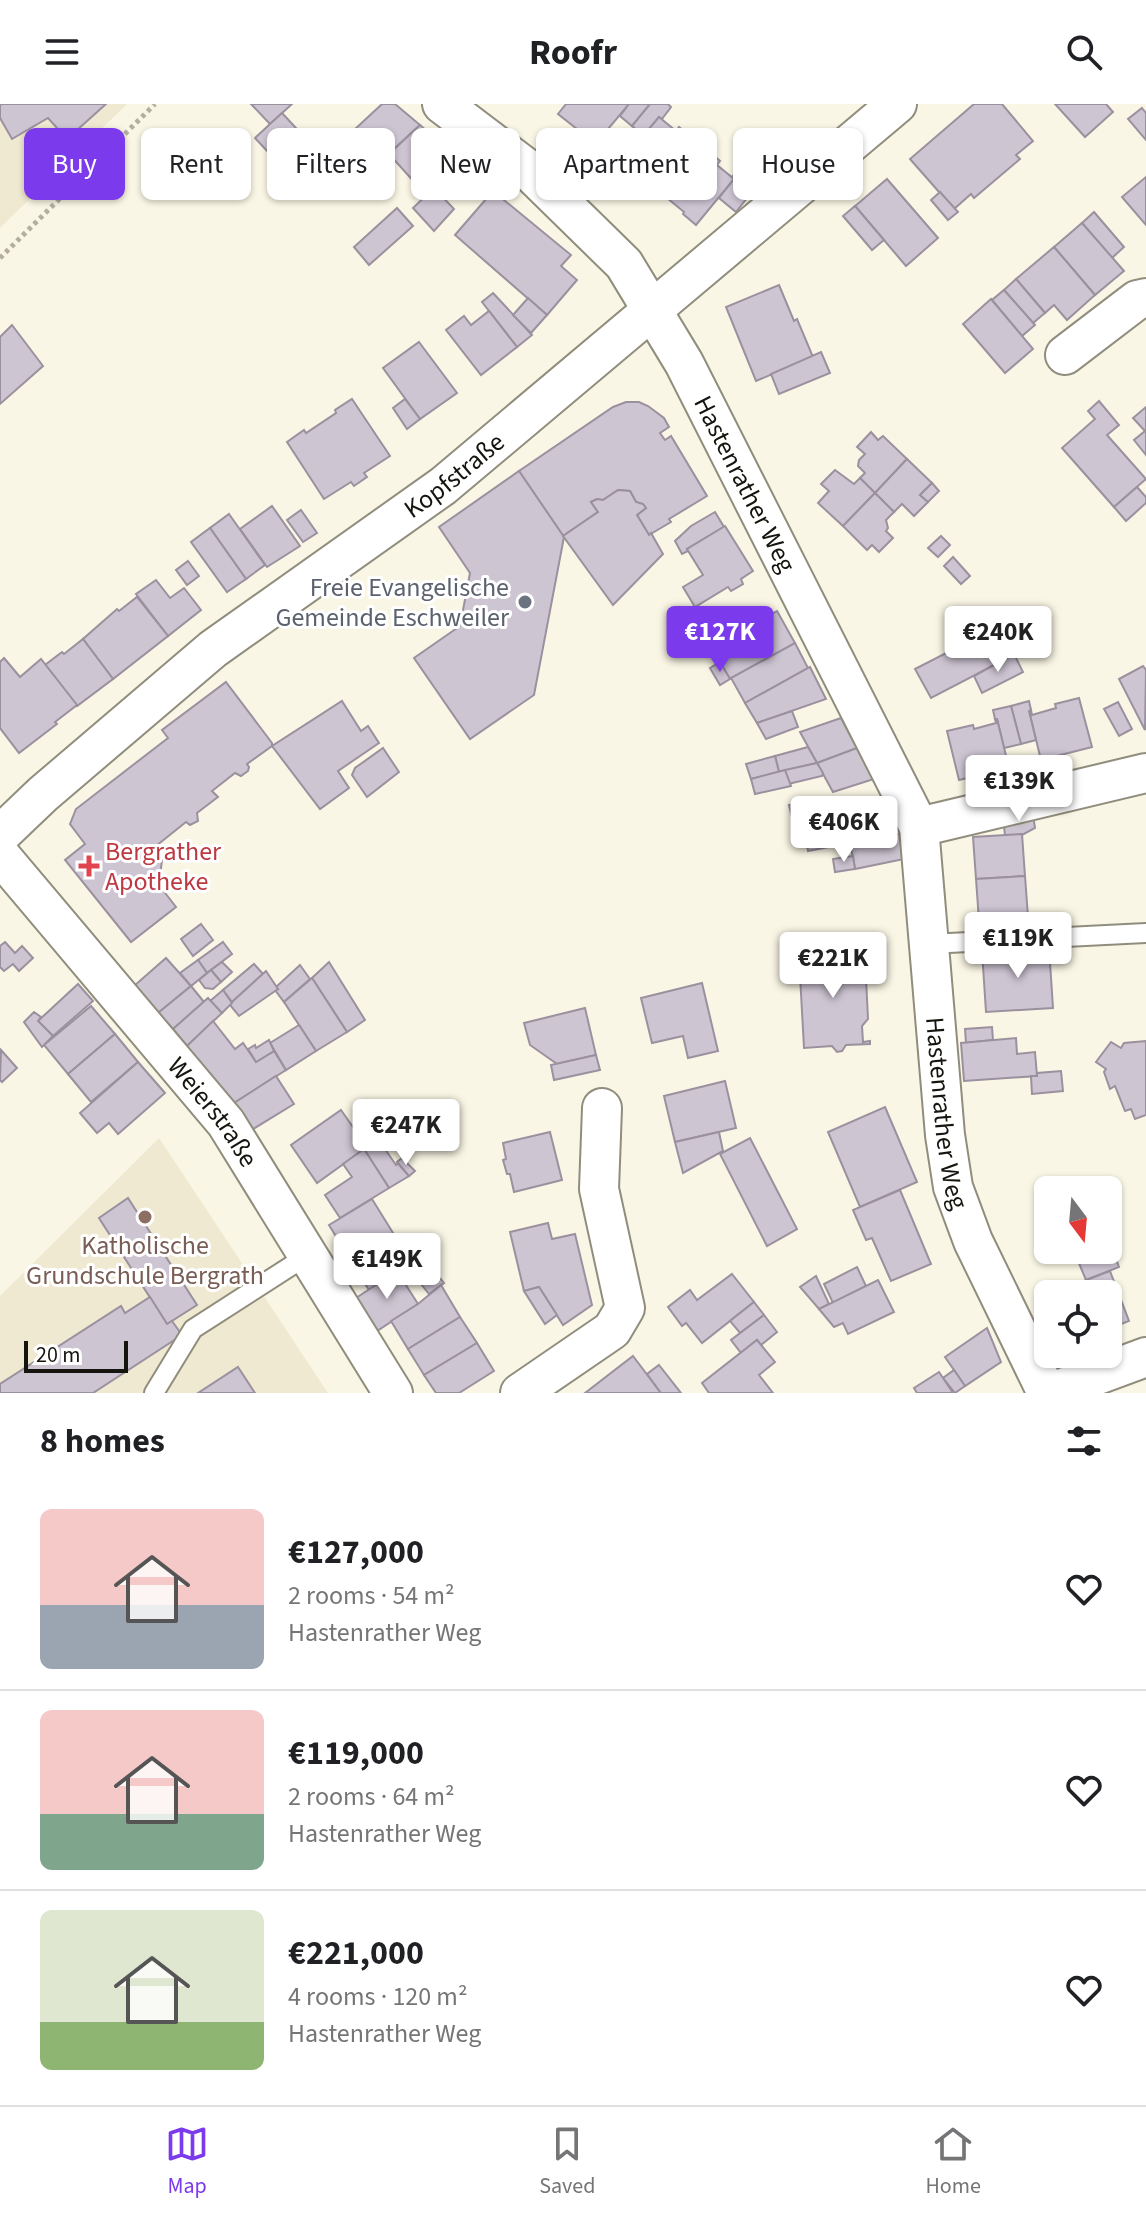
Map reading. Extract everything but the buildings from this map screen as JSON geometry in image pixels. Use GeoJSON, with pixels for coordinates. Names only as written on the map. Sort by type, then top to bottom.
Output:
{"type":"FeatureCollection","features":[{"type":"Feature","properties":{"kind":"street","name":"Hastenrather Weg"},"geometry":{"type":"LineString","coordinates":[[442,104],[525,167],[624,264],[684,363],[919,827],[945,1135],[953,1187],[973,1241],[1048,1393]]}},
{"type":"Feature","properties":{"kind":"street","name":"Kopfstraße"},"geometry":{"type":"LineString","coordinates":[[0,835],[43,794],[213,649],[443,486],[897,104]]}},
{"type":"Feature","properties":{"kind":"street"},"geometry":{"type":"LineString","coordinates":[[1065,355],[1137,300],[1146,298]]}},
{"type":"Feature","properties":{"kind":"street"},"geometry":{"type":"LineString","coordinates":[[919,827],[1146,773]]}},
{"type":"Feature","properties":{"kind":"street","name":"Weierstraße"},"geometry":{"type":"LineString","coordinates":[[0,855],[226,1123],[393,1393]]}},
{"type":"Feature","properties":{"kind":"street"},"geometry":{"type":"LineString","coordinates":[[520,1393],[612,1330],[625,1308],[599,1189],[602,1108]]}},
{"type":"Feature","properties":{"kind":"street"},"geometry":{"type":"LineString","coordinates":[[1048,1393],[1146,1357]]}},
{"type":"Feature","properties":{"kind":"lane"},"geometry":{"type":"LineString","coordinates":[[929,944],[1146,933]]}},
{"type":"Feature","properties":{"kind":"lane"},"geometry":{"type":"LineString","coordinates":[[154,1393],[193,1329],[308,1255]]}},
{"type":"Feature","properties":{"kind":"path"},"geometry":{"type":"LineString","coordinates":[[0,258],[155,104]]}},
{"type":"Feature","properties":{"kind":"shaded area"},"geometry":{"type":"Polygon","coordinates":[[[0,104],[127,104],[102,128],[24,128],[24,200],[29,200],[0,228],[0,104]]]}},
{"type":"Feature","properties":{"kind":"shaded area","name":"Katholische Grundschule Bergrath"},"geometry":{"type":"Polygon","coordinates":[[[159,1138],[328,1393],[0,1393],[0,1296],[159,1138]]]}},
{"type":"Feature","properties":{"kind":"place","name":"Freie Evangelische Gemeinde Eschweiler"},"geometry":{"type":"Point","coordinates":[525,602]}},
{"type":"Feature","properties":{"kind":"place","name":"Bergrather Apotheke"},"geometry":{"type":"Point","coordinates":[89,866]}},
{"type":"Feature","properties":{"kind":"place","name":"Katholische Grundschule Bergrath"},"geometry":{"type":"Point","coordinates":[145,1217]}}]}
